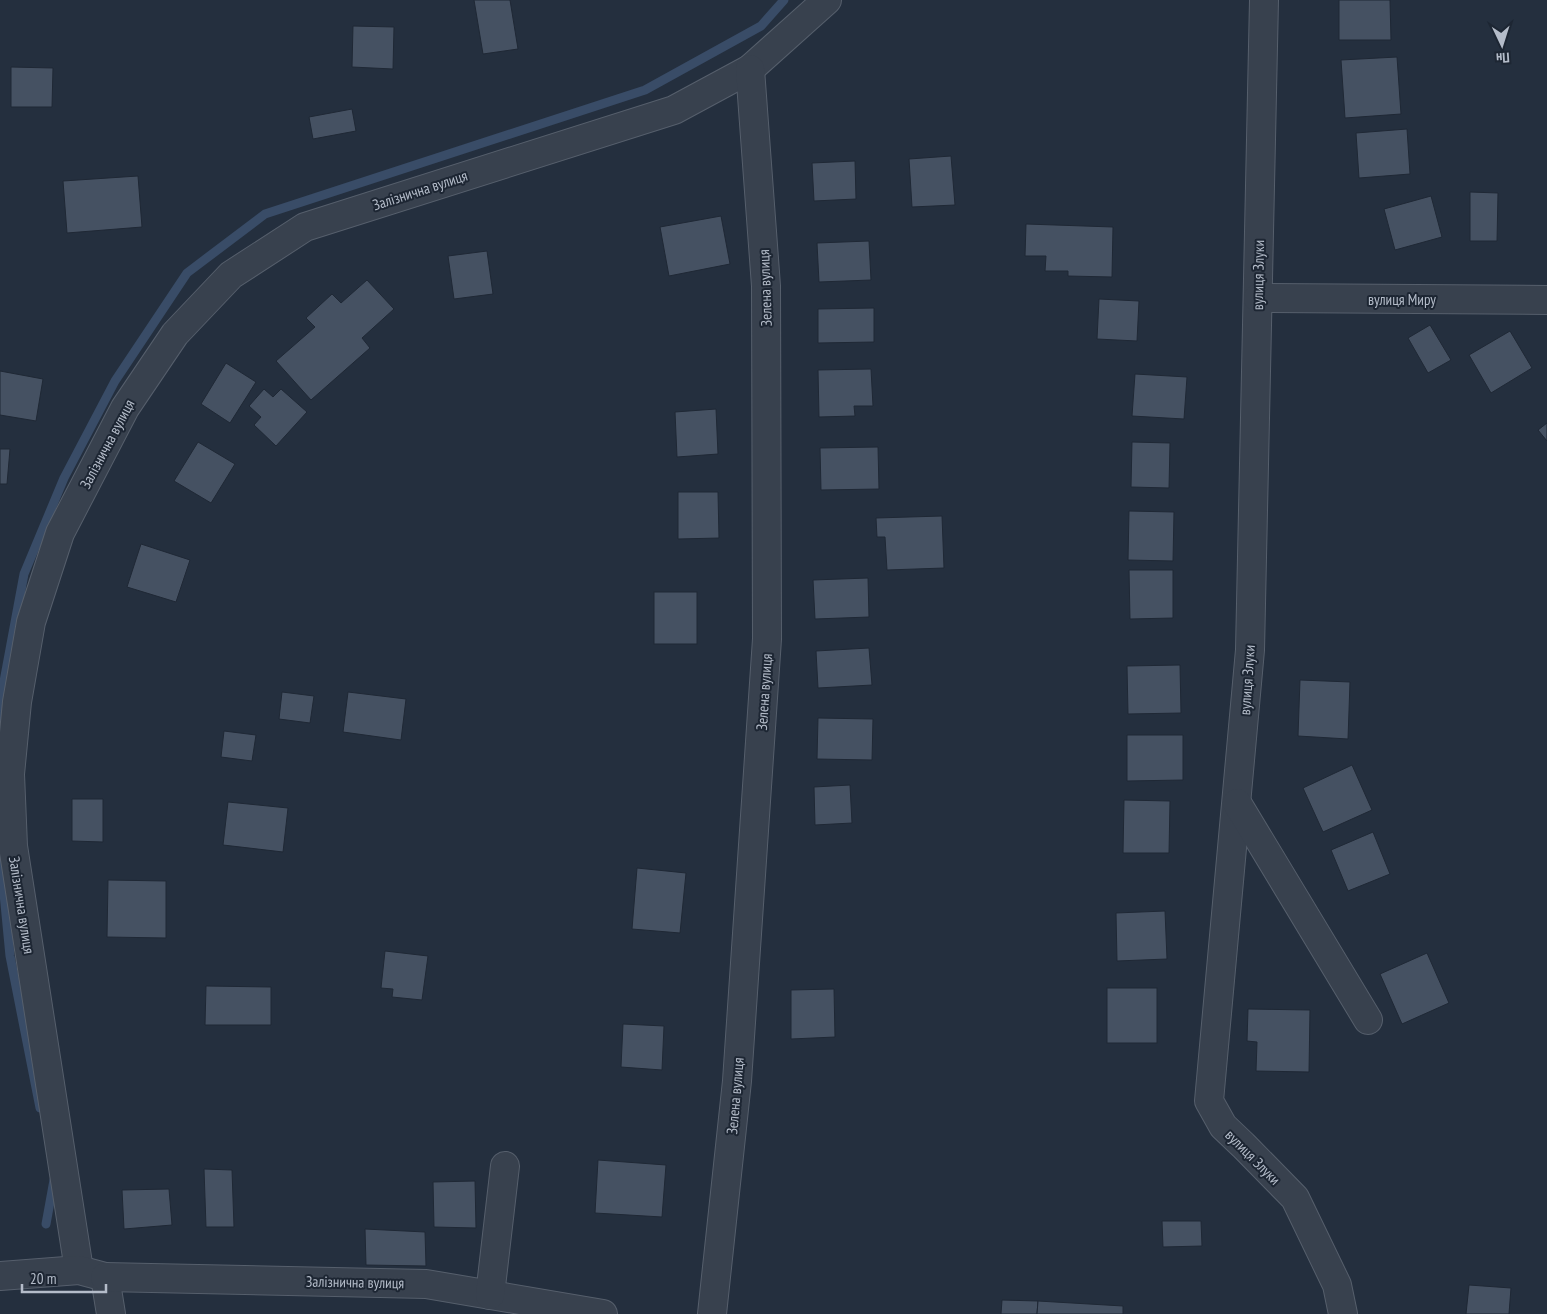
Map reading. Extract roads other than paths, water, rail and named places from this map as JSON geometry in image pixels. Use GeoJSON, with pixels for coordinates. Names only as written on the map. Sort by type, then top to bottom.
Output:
{"type":"FeatureCollection","features":[{"type":"Feature","properties":{"kind":"street","name":"Залізнична вулиця"},"geometry":{"type":"LineString","coordinates":[[603,1314],[426,1284],[105,1276],[79,1270],[13,846],[10,774],[16,702],[31,622],[60,533],[125,408],[174,334],[231,274],[305,227],[674,110],[750,69],[827,0]]}},
{"type":"Feature","properties":{"kind":"street","name":"вулиця Злуки"},"geometry":{"type":"LineString","coordinates":[[1264,0],[1250,650],[1209,1101],[1223,1126],[1295,1198],[1337,1285],[1343,1314]]}},
{"type":"Feature","properties":{"kind":"street","name":"Зелена вулиця"},"geometry":{"type":"LineString","coordinates":[[712,1314],[737,1081],[767,639],[766,286],[750,69]]}},
{"type":"Feature","properties":{"kind":"street","name":"вулиця Миру"},"geometry":{"type":"LineString","coordinates":[[1258,298],[1547,300]]}},
{"type":"Feature","properties":{"kind":"street"},"geometry":{"type":"LineString","coordinates":[[1237,803],[1368,1020]]}},
{"type":"Feature","properties":{"kind":"street"},"geometry":{"type":"LineString","coordinates":[[490,1295],[505,1166]]}},
{"type":"Feature","properties":{"kind":"street"},"geometry":{"type":"LineString","coordinates":[[0,1276],[79,1270]]}},
{"type":"Feature","properties":{"kind":"street"},"geometry":{"type":"LineString","coordinates":[[105,1276],[111,1314]]}},
{"type":"Feature","properties":{"kind":"waterway"},"geometry":{"type":"LineString","coordinates":[[0,720],[2,692],[24,574],[64,478],[115,381],[187,273],[265,214],[645,90],[761,26],[784,0]]}},
{"type":"Feature","properties":{"kind":"waterway"},"geometry":{"type":"LineString","coordinates":[[0,852],[10,956],[40,1108]]}},
{"type":"Feature","properties":{"kind":"waterway"},"geometry":{"type":"LineString","coordinates":[[46,1224],[54,1180]]}}]}
